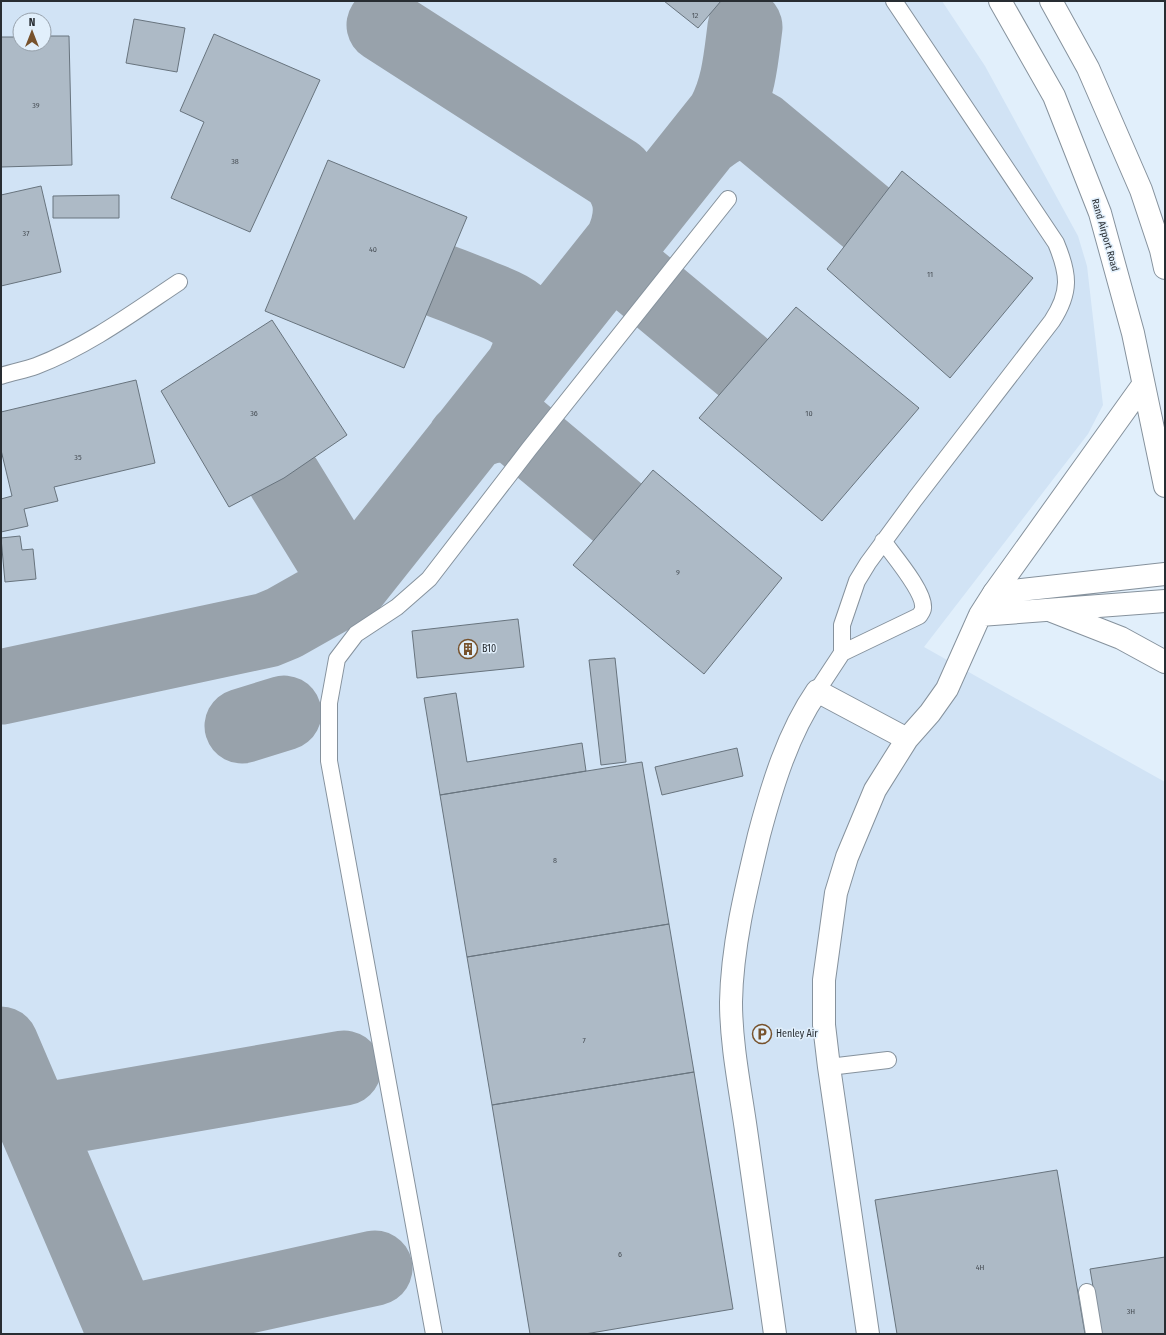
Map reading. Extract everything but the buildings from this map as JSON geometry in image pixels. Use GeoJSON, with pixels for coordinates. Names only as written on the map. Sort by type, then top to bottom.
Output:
{"type":"FeatureCollection","features":[{"type":"Feature","properties":{"kind":"street","name":"Rand Airport Road"},"geometry":{"type":"LineString","coordinates":[[1000,1],[1054,96],[1100,213],[1133,333],[1165,486]]}},
{"type":"Feature","properties":{"kind":"street"},"geometry":{"type":"LineString","coordinates":[[1051,1],[1088,68],[1140,190],[1161,250],[1165,268]]}},
{"type":"Feature","properties":{"kind":"street"},"geometry":{"type":"LineString","coordinates":[[868,1334],[824,1025],[824,980],[836,893],[847,857],[875,790],[907,739],[930,713],[946,689],[980,615],[994,593],[1143,385]]}},
{"type":"Feature","properties":{"kind":"street"},"geometry":{"type":"LineString","coordinates":[[994,593],[1165,574]]}},
{"type":"Feature","properties":{"kind":"street"},"geometry":{"type":"LineString","coordinates":[[980,615],[1052,611],[1165,601]]}},
{"type":"Feature","properties":{"kind":"street"},"geometry":{"type":"LineString","coordinates":[[1052,611],[1121,638],[1165,662]]}},
{"type":"Feature","properties":{"kind":"street"},"geometry":{"type":"LineString","coordinates":[[775,1334],[735,1053],[731,1003],[736,943],[768,800],[779,768],[799,720],[816,691],[907,739]]}},
{"type":"Feature","properties":{"kind":"lane"},"geometry":{"type":"LineString","coordinates":[[842,653],[842,625],[857,582],[883,541],[1052,321],[1060,309],[1067,285],[1064,262],[1056,243],[894,1]]}},
{"type":"Feature","properties":{"kind":"lane"},"geometry":{"type":"LineString","coordinates":[[434,1334],[329,761],[329,703],[336,659],[356,634],[397,607],[429,579],[529,449],[728,199]]}},
{"type":"Feature","properties":{"kind":"lane"},"geometry":{"type":"LineString","coordinates":[[1,376],[36,366],[72,349],[113,326],[179,282]]}},
{"type":"Feature","properties":{"kind":"lane"},"geometry":{"type":"LineString","coordinates":[[816,691],[842,653],[919,616],[923,610],[922,596],[883,541]]}},
{"type":"Feature","properties":{"kind":"lane"},"geometry":{"type":"LineString","coordinates":[[829,1067],[888,1060]]}},
{"type":"Feature","properties":{"kind":"lane"},"geometry":{"type":"LineString","coordinates":[[1087,1292],[1094,1334]]}},
{"type":"Feature","properties":{"kind":"shaded area"},"geometry":{"type":"Polygon","coordinates":[[[1,1],[942,1],[985,66],[1078,236],[1087,266],[1103,405],[1088,434],[924,647],[1165,782],[1165,1334],[1,1334],[1,1]]]}},
{"type":"Feature","properties":{"kind":"taxiway"},"geometry":{"type":"LineString","coordinates":[[1,687],[267,630],[284,623],[337,593],[353,582],[622,243],[626,234],[630,216],[630,207],[626,190],[616,174],[384,25]]}},
{"type":"Feature","properties":{"kind":"taxiway"},"geometry":{"type":"LineString","coordinates":[[622,243],[724,115],[736,83],[741,61],[745,27]]}},
{"type":"Feature","properties":{"kind":"taxiway"},"geometry":{"type":"LineString","coordinates":[[707,138],[720,129],[732,124],[746,123],[753,125],[760,129],[867,218]]}},
{"type":"Feature","properties":{"kind":"taxiway"},"geometry":{"type":"LineString","coordinates":[[591,282],[607,273],[618,272],[630,274],[743,367]]}},
{"type":"Feature","properties":{"kind":"taxiway"},"geometry":{"type":"LineString","coordinates":[[441,281],[497,303],[509,309],[526,322],[530,331],[531,341],[522,369]]}},
{"type":"Feature","properties":{"kind":"taxiway"},"geometry":{"type":"LineString","coordinates":[[464,441],[475,432],[495,425],[517,428],[617,512]]}},
{"type":"Feature","properties":{"kind":"taxiway"},"geometry":{"type":"LineString","coordinates":[[284,478],[340,569],[340,579],[336,587],[324,600]]}},
{"type":"Feature","properties":{"kind":"taxiway"},"geometry":{"type":"LineString","coordinates":[[242,726],[284,713]]}},
{"type":"Feature","properties":{"kind":"taxiway"},"geometry":{"type":"LineString","coordinates":[[1,1044],[125,1334]]}},
{"type":"Feature","properties":{"kind":"taxiway"},"geometry":{"type":"LineString","coordinates":[[34,1122],[344,1068]]}},
{"type":"Feature","properties":{"kind":"taxiway"},"geometry":{"type":"LineString","coordinates":[[120,1324],[375,1268]]}},
{"type":"Feature","properties":{"kind":"place","name":"B10"},"geometry":{"type":"Point","coordinates":[468,649]}},
{"type":"Feature","properties":{"kind":"place","name":"Henley Air"},"geometry":{"type":"Point","coordinates":[762,1034]}}]}
